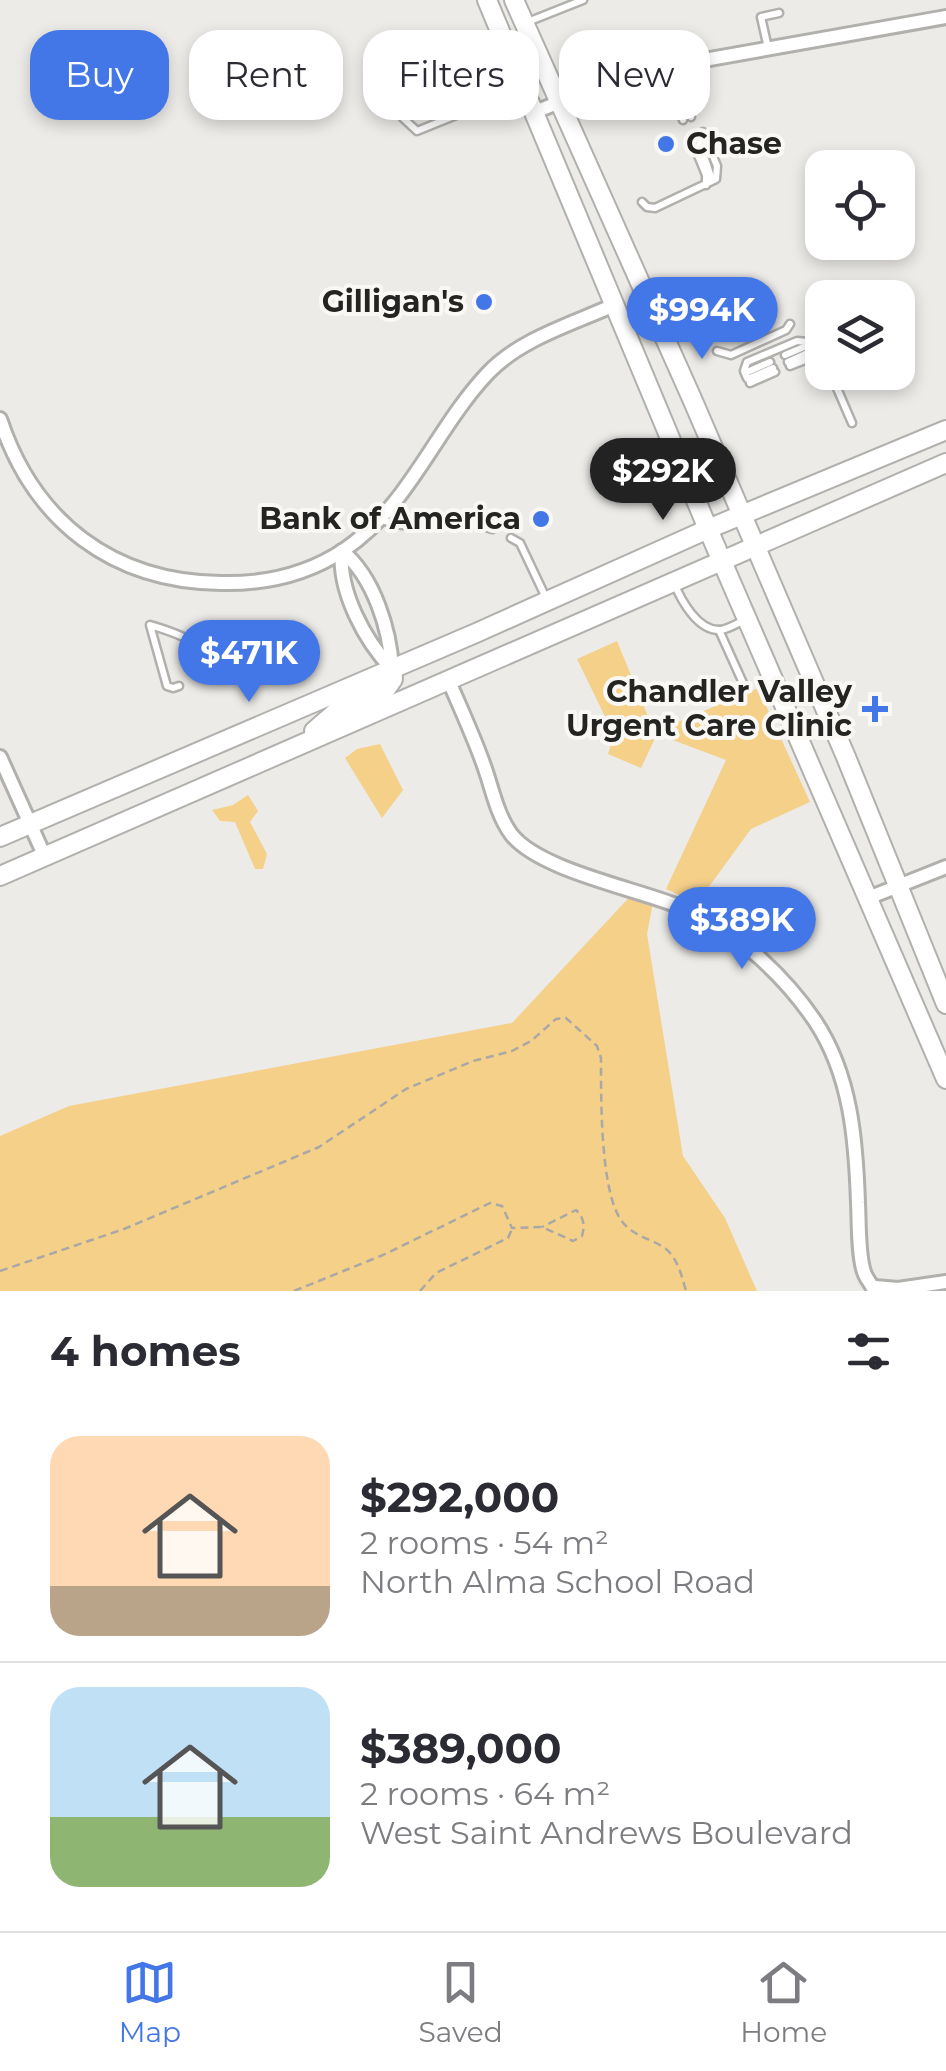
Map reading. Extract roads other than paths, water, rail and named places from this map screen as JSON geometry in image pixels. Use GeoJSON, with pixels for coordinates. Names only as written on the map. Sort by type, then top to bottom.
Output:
{"type":"FeatureCollection","features":[{"type":"Feature","properties":{"kind":"main road"},"geometry":{"type":"LineString","coordinates":[[486,0],[499,30]]}},
{"type":"Feature","properties":{"kind":"main road"},"geometry":{"type":"LineString","coordinates":[[514,0],[742,515],[946,1004]]}},
{"type":"Feature","properties":{"kind":"main road"},"geometry":{"type":"LineString","coordinates":[[538,120],[708,529],[946,1078]]}},
{"type":"Feature","properties":{"kind":"main road"},"geometry":{"type":"LineString","coordinates":[[0,837],[392,670],[708,529],[946,430]]}},
{"type":"Feature","properties":{"kind":"main road"},"geometry":{"type":"LineString","coordinates":[[0,876],[946,463]]}},
{"type":"Feature","properties":{"kind":"main road"},"geometry":{"type":"LineString","coordinates":[[298,744],[337,711],[386,689],[393,679],[392,670]]}},
{"type":"Feature","properties":{"kind":"street"},"geometry":{"type":"LineString","coordinates":[[539,110],[631,73],[946,17]]}},
{"type":"Feature","properties":{"kind":"street"},"geometry":{"type":"LineString","coordinates":[[0,419],[18,466],[52,513],[90,546],[146,574],[194,583],[242,584],[301,572],[342,551],[380,519],[414,480],[465,401],[490,371],[525,344],[614,305]]}},
{"type":"Feature","properties":{"kind":"street"},"geometry":{"type":"LineString","coordinates":[[342,551],[358,564],[390,639],[392,670]]}},
{"type":"Feature","properties":{"kind":"street"},"geometry":{"type":"LineString","coordinates":[[448,679],[498,809],[512,834],[530,851],[693,912],[726,932],[791,989],[816,1022],[836,1060],[848,1099],[856,1142],[864,1272],[874,1289],[942,1286]]}},
{"type":"Feature","properties":{"kind":"street"},"geometry":{"type":"LineString","coordinates":[[0,757],[45,857]]}},
{"type":"Feature","properties":{"kind":"street"},"geometry":{"type":"LineString","coordinates":[[868,898],[946,867]]}},
{"type":"Feature","properties":{"kind":"lane"},"geometry":{"type":"LineString","coordinates":[[524,23],[583,0]]}},
{"type":"Feature","properties":{"kind":"lane"},"geometry":{"type":"LineString","coordinates":[[768,49],[761,16],[778,14]]}},
{"type":"Feature","properties":{"kind":"lane"},"geometry":{"type":"LineString","coordinates":[[680,104],[690,117],[680,104]]}},
{"type":"Feature","properties":{"kind":"lane"},"geometry":{"type":"LineString","coordinates":[[405,120],[417,130],[443,120]]}},
{"type":"Feature","properties":{"kind":"lane"},"geometry":{"type":"LineString","coordinates":[[642,202],[654,208],[709,184],[717,166],[697,135],[709,184]]}},
{"type":"Feature","properties":{"kind":"lane"},"geometry":{"type":"LineString","coordinates":[[717,351],[731,355],[786,330],[790,324]]}},
{"type":"Feature","properties":{"kind":"lane"},"geometry":{"type":"LineString","coordinates":[[772,367],[747,378],[744,365],[805,340]]}},
{"type":"Feature","properties":{"kind":"lane"},"geometry":{"type":"LineString","coordinates":[[788,361],[805,349]]}},
{"type":"Feature","properties":{"kind":"lane"},"geometry":{"type":"LineString","coordinates":[[838,390],[852,423]]}},
{"type":"Feature","properties":{"kind":"lane"},"geometry":{"type":"LineString","coordinates":[[380,519],[400,527],[479,525],[492,530]]}},
{"type":"Feature","properties":{"kind":"lane"},"geometry":{"type":"LineString","coordinates":[[512,538],[520,543],[547,601]]}},
{"type":"Feature","properties":{"kind":"lane"},"geometry":{"type":"LineString","coordinates":[[674,582],[681,600],[705,626],[719,630],[747,619]]}},
{"type":"Feature","properties":{"kind":"lane"},"geometry":{"type":"LineString","coordinates":[[179,686],[167,686],[150,626],[187,636],[197,644],[205,661],[199,676]]}},
{"type":"Feature","properties":{"kind":"lane"},"geometry":{"type":"LineString","coordinates":[[719,630],[743,684]]}},
{"type":"Feature","properties":{"kind":"place","name":"Chase"},"geometry":{"type":"Point","coordinates":[666,144]}},
{"type":"Feature","properties":{"kind":"place","name":"Gilligan's"},"geometry":{"type":"Point","coordinates":[484,302]}},
{"type":"Feature","properties":{"kind":"place","name":"Bank of America"},"geometry":{"type":"Point","coordinates":[541,519]}},
{"type":"Feature","properties":{"kind":"place","name":"Chandler Valley Urgent Care Clinic"},"geometry":{"type":"Point","coordinates":[875,709]}}]}
